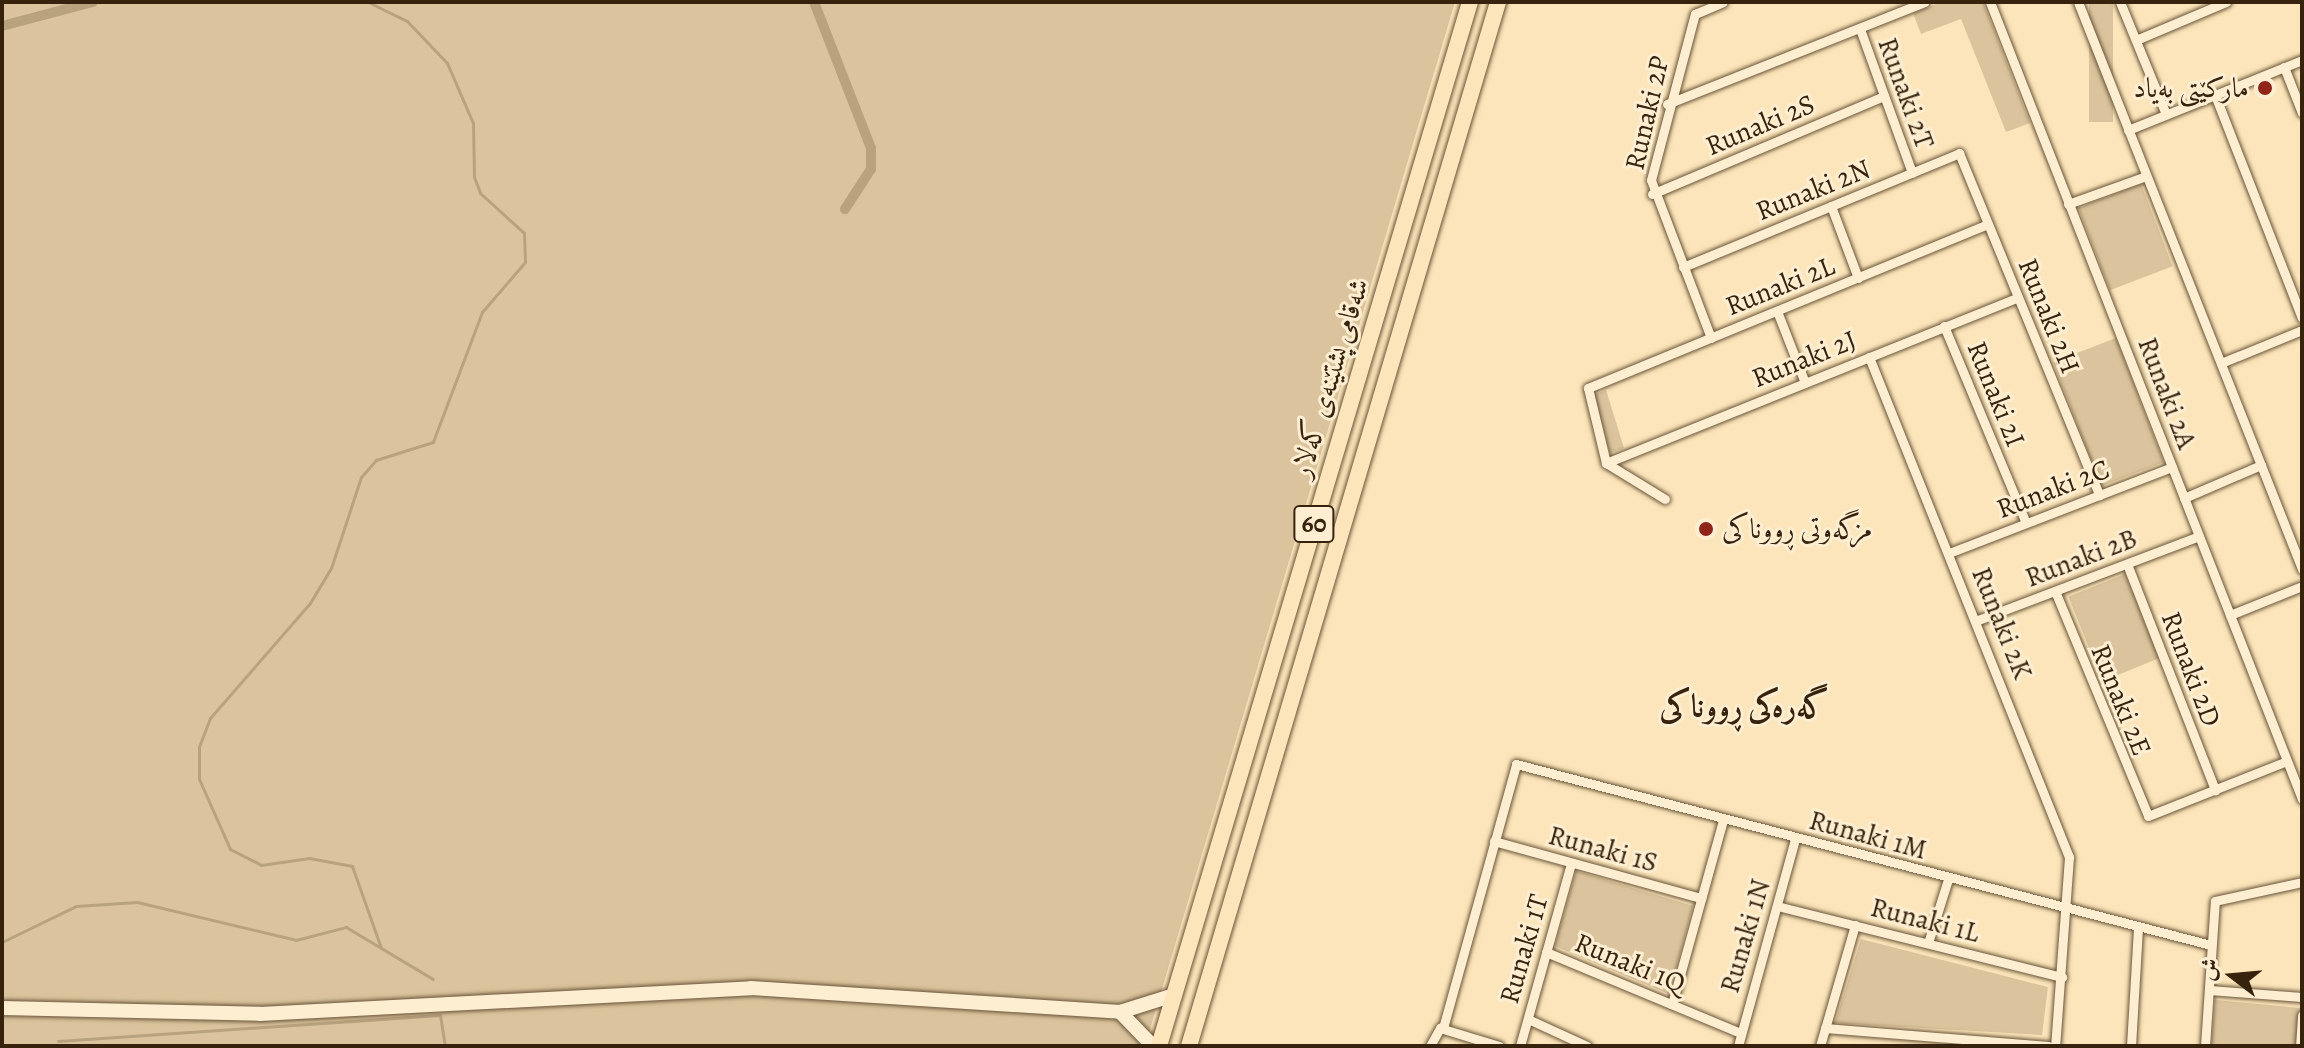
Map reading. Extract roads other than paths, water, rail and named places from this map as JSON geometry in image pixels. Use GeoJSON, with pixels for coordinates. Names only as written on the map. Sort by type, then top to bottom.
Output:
{"type":"FeatureCollection","features":[{"type":"Feature","properties":{"kind":"highway","name":"شەقامی پشتێنەی کەلار"},"geometry":{"type":"LineString","coordinates":[[1159,1046],[1470,2]]}},
{"type":"Feature","properties":{"kind":"highway","name":"شەقامی پشتێنەی کەلار"},"geometry":{"type":"LineString","coordinates":[[1189,1046],[1498,2]]}},
{"type":"Feature","properties":{"kind":"highway"},"geometry":{"type":"LineString","coordinates":[[1320,506],[1332,516],[1347,514]]}},
{"type":"Feature","properties":{"kind":"main road"},"geometry":{"type":"LineString","coordinates":[[2,1008],[260,1014],[751,988],[1120,1012],[1174,995]]}},
{"type":"Feature","properties":{"kind":"main road"},"geometry":{"type":"LineString","coordinates":[[1120,1012],[1153,1046]]}},
{"type":"Feature","properties":{"kind":"street","name":"Runaki 2P"},"geometry":{"type":"LineString","coordinates":[[1711,338],[1652,194],[1667,104],[1695,14],[1723,2]]}},
{"type":"Feature","properties":{"kind":"street"},"geometry":{"type":"LineString","coordinates":[[1667,104],[1924,2]]}},
{"type":"Feature","properties":{"kind":"street","name":"Runaki 2A"},"geometry":{"type":"LineString","coordinates":[[1990,2],[2287,761],[2298,781],[2302,799]]}},
{"type":"Feature","properties":{"kind":"street"},"geometry":{"type":"LineString","coordinates":[[2078,2],[2302,569]]}},
{"type":"Feature","properties":{"kind":"street"},"geometry":{"type":"LineString","coordinates":[[2120,2],[2166,114]]}},
{"type":"Feature","properties":{"kind":"street"},"geometry":{"type":"LineString","coordinates":[[2136,40],[2226,2]]}},
{"type":"Feature","properties":{"kind":"street","name":"Runaki 2T"},"geometry":{"type":"LineString","coordinates":[[1860,29],[1912,173]]}},
{"type":"Feature","properties":{"kind":"street"},"geometry":{"type":"LineString","coordinates":[[2128,130],[2302,60]]}},
{"type":"Feature","properties":{"kind":"street"},"geometry":{"type":"LineString","coordinates":[[2284,67],[2302,113]]}},
{"type":"Feature","properties":{"kind":"street"},"geometry":{"type":"LineString","coordinates":[[2215,95],[2302,318]]}},
{"type":"Feature","properties":{"kind":"street","name":"Runaki 2S"},"geometry":{"type":"LineString","coordinates":[[1652,194],[1884,96]]}},
{"type":"Feature","properties":{"kind":"street","name":"Runaki 2N"},"geometry":{"type":"LineString","coordinates":[[1683,267],[1959,153]]}},
{"type":"Feature","properties":{"kind":"street","name":"Runaki 2H"},"geometry":{"type":"LineString","coordinates":[[1959,153],[2099,495]]}},
{"type":"Feature","properties":{"kind":"street"},"geometry":{"type":"LineString","coordinates":[[2068,204],[2146,176]]}},
{"type":"Feature","properties":{"kind":"street"},"geometry":{"type":"LineString","coordinates":[[1831,206],[1858,278]]}},
{"type":"Feature","properties":{"kind":"street","name":"Runaki 2L"},"geometry":{"type":"LineString","coordinates":[[1606,463],[1588,388],[1988,224]]}},
{"type":"Feature","properties":{"kind":"street","name":"Runaki 2J"},"geometry":{"type":"LineString","coordinates":[[1606,463],[2018,297]]}},
{"type":"Feature","properties":{"kind":"street"},"geometry":{"type":"LineString","coordinates":[[1777,311],[1805,383]]}},
{"type":"Feature","properties":{"kind":"street","name":"Runaki 2I"},"geometry":{"type":"LineString","coordinates":[[1944,326],[2026,523]]}},
{"type":"Feature","properties":{"kind":"street"},"geometry":{"type":"LineString","coordinates":[[2221,363],[2302,330]]}},
{"type":"Feature","properties":{"kind":"street","name":"Runaki 2K"},"geometry":{"type":"LineString","coordinates":[[1869,357],[1978,620],[2069,857],[2055,1046]]}},
{"type":"Feature","properties":{"kind":"street"},"geometry":{"type":"LineString","coordinates":[[1606,463],[1665,499]]}},
{"type":"Feature","properties":{"kind":"street"},"geometry":{"type":"LineString","coordinates":[[2184,498],[2261,465]]}},
{"type":"Feature","properties":{"kind":"street","name":"Runaki 2C"},"geometry":{"type":"LineString","coordinates":[[1949,553],[2172,467]]}},
{"type":"Feature","properties":{"kind":"street","name":"Runaki 2B"},"geometry":{"type":"LineString","coordinates":[[1978,620],[2199,536]]}},
{"type":"Feature","properties":{"kind":"street","name":"Runaki 2D"},"geometry":{"type":"LineString","coordinates":[[2127,564],[2215,790]]}},
{"type":"Feature","properties":{"kind":"street"},"geometry":{"type":"LineString","coordinates":[[2230,615],[2302,586]]}},
{"type":"Feature","properties":{"kind":"street","name":"Runaki 2E"},"geometry":{"type":"LineString","coordinates":[[2055,591],[2143,812],[2155,815],[2215,790]]}},
{"type":"Feature","properties":{"kind":"street"},"geometry":{"type":"LineString","coordinates":[[2215,790],[2287,761]]}},
{"type":"Feature","properties":{"kind":"street","name":"Runaki 1M"},"geometry":{"type":"LineString","coordinates":[[1494,841],[1516,764],[2067,911],[2211,945]]}},
{"type":"Feature","properties":{"kind":"street"},"geometry":{"type":"LineString","coordinates":[[1672,1004],[1723,820]]}},
{"type":"Feature","properties":{"kind":"street","name":"Runaki 1N"},"geometry":{"type":"LineString","coordinates":[[1738,1046],[1795,839]]}},
{"type":"Feature","properties":{"kind":"street"},"geometry":{"type":"LineString","coordinates":[[1430,1046],[1443,1028],[1494,841]]}},
{"type":"Feature","properties":{"kind":"street","name":"Runaki 1S"},"geometry":{"type":"LineString","coordinates":[[1494,841],[1701,898]]}},
{"type":"Feature","properties":{"kind":"street","name":"Runaki 1T"},"geometry":{"type":"LineString","coordinates":[[1520,1046],[1571,863]]}},
{"type":"Feature","properties":{"kind":"street"},"geometry":{"type":"LineString","coordinates":[[1928,943],[1948,879]]}},
{"type":"Feature","properties":{"kind":"street"},"geometry":{"type":"LineString","coordinates":[[2205,1046],[2215,901],[2302,882]]}},
{"type":"Feature","properties":{"kind":"street","name":"Runaki 1L"},"geometry":{"type":"LineString","coordinates":[[1777,906],[2062,977]]}},
{"type":"Feature","properties":{"kind":"street"},"geometry":{"type":"LineString","coordinates":[[1820,1046],[1855,925]]}},
{"type":"Feature","properties":{"kind":"street"},"geometry":{"type":"LineString","coordinates":[[2131,1046],[2138,929]]}},
{"type":"Feature","properties":{"kind":"street","name":"Runaki 1Q"},"geometry":{"type":"LineString","coordinates":[[1546,952],[1741,1033]]}},
{"type":"Feature","properties":{"kind":"street"},"geometry":{"type":"LineString","coordinates":[[2209,990],[2302,997]]}},
{"type":"Feature","properties":{"kind":"street"},"geometry":{"type":"LineString","coordinates":[[2300,1046],[2302,1015]]}},
{"type":"Feature","properties":{"kind":"street"},"geometry":{"type":"LineString","coordinates":[[1528,1019],[1587,1046]]}},
{"type":"Feature","properties":{"kind":"street"},"geometry":{"type":"LineString","coordinates":[[1443,1028],[1499,1046]]}},
{"type":"Feature","properties":{"kind":"street"},"geometry":{"type":"LineString","coordinates":[[1825,1028],[2048,1046]]}},
{"type":"Feature","properties":{"kind":"waterway"},"geometry":{"type":"LineString","coordinates":[[2,26],[93,2]]}},
{"type":"Feature","properties":{"kind":"waterway"},"geometry":{"type":"LineString","coordinates":[[368,2],[407,21],[447,63],[473,123],[474,177],[480,193],[524,233],[525,262],[482,312],[433,442],[376,460],[361,477],[331,568],[310,603],[210,718],[199,746],[199,779],[230,849],[261,865],[309,858],[352,866],[381,948]]}},
{"type":"Feature","properties":{"kind":"waterway"},"geometry":{"type":"LineString","coordinates":[[814,2],[871,148],[871,169],[845,209]]}},
{"type":"Feature","properties":{"kind":"waterway"},"geometry":{"type":"LineString","coordinates":[[2,942],[76,906],[137,902],[296,940],[346,927],[433,979]]}},
{"type":"Feature","properties":{"kind":"waterway"},"geometry":{"type":"LineString","coordinates":[[58,1041],[440,1015],[445,1046]]}},
{"type":"Feature","properties":{"kind":"place","name":"مارکێتی بەیاد"},"geometry":{"type":"Point","coordinates":[2265,88]}},
{"type":"Feature","properties":{"kind":"place","name":"مزگەوتی ڕووناکی"},"geometry":{"type":"Point","coordinates":[1706,529]}},
{"type":"Feature","properties":{"kind":"district","name":"گەرەکی ڕووناکی"},"geometry":{"type":"Point","coordinates":[1744,706]}}]}
